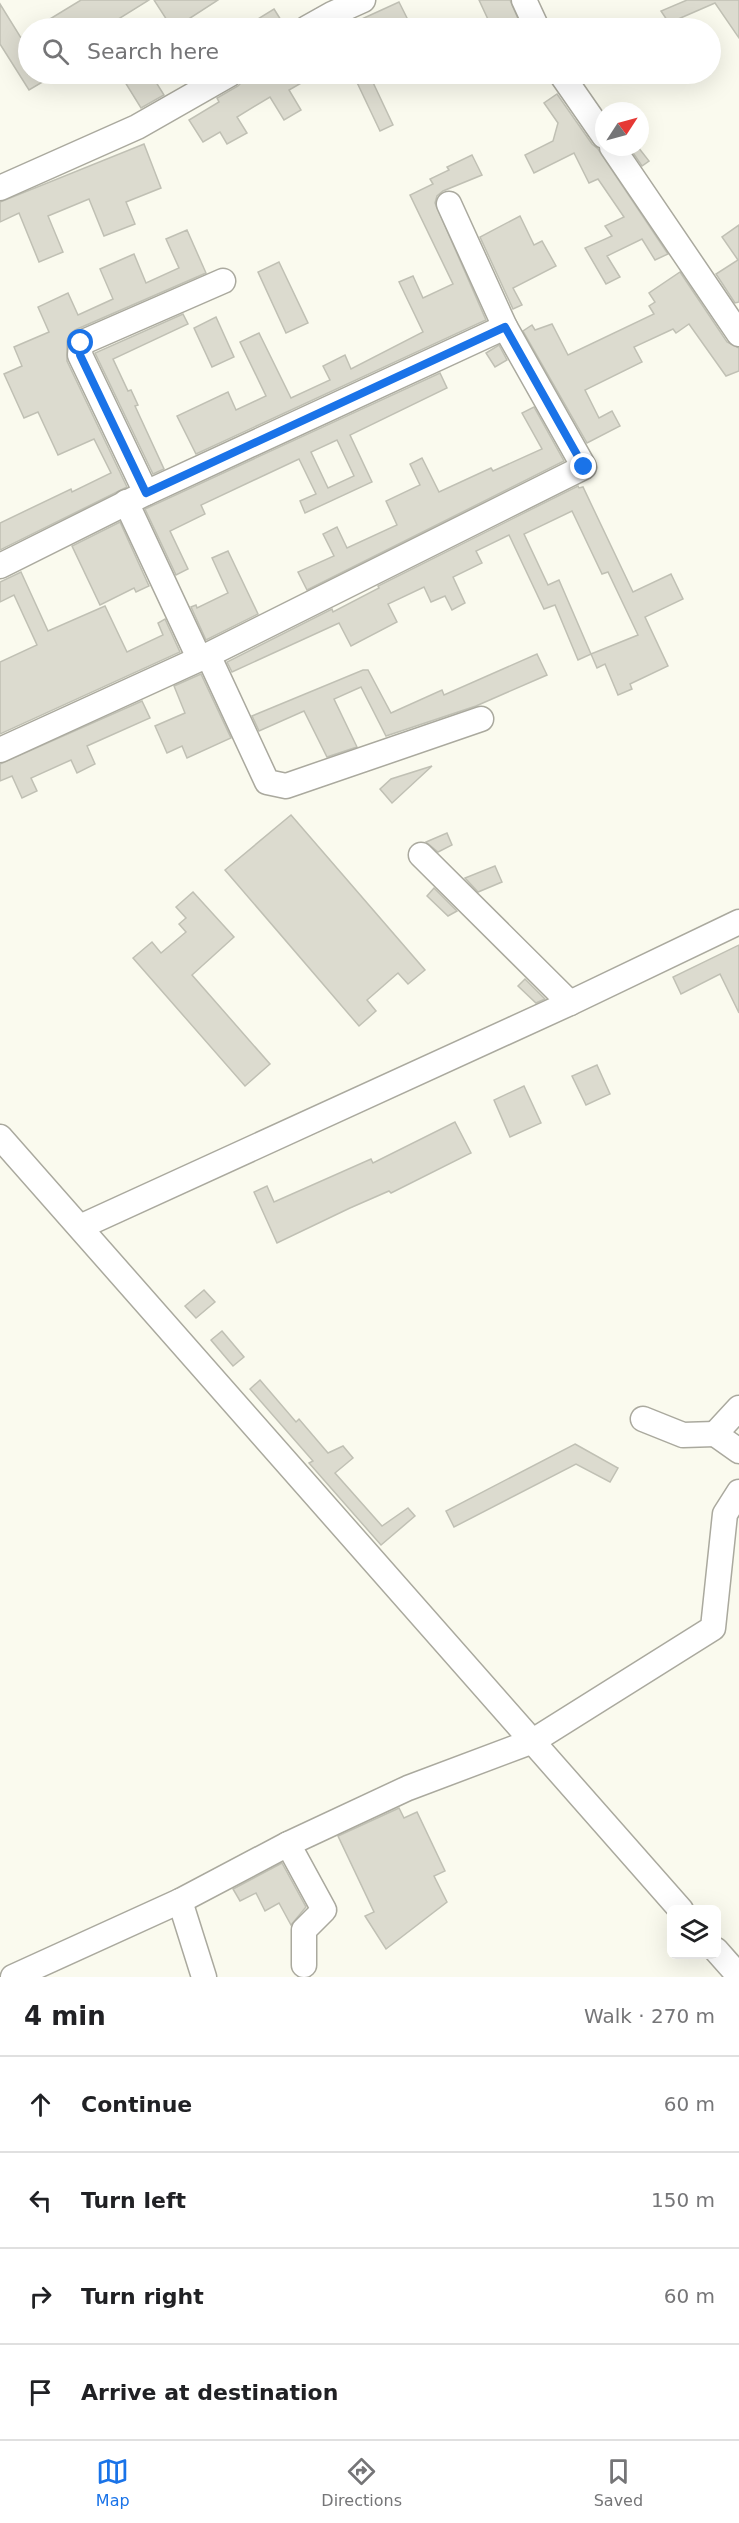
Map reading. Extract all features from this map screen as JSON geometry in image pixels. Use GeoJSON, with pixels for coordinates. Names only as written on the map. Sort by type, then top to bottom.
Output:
{"type":"FeatureCollection","features":[{"type":"Feature","properties":{"kind":"street"},"geometry":{"type":"LineString","coordinates":[[325,18],[363,0]]}},
{"type":"Feature","properties":{"kind":"street"},"geometry":{"type":"LineString","coordinates":[[524,0],[532,18]]}},
{"type":"Feature","properties":{"kind":"street"},"geometry":{"type":"LineString","coordinates":[[0,188],[137,127],[212,84]]}},
{"type":"Feature","properties":{"kind":"street"},"geometry":{"type":"LineString","coordinates":[[568,84],[595,123]]}},
{"type":"Feature","properties":{"kind":"street"},"geometry":{"type":"LineString","coordinates":[[618,156],[739,334]]}},
{"type":"Feature","properties":{"kind":"street"},"geometry":{"type":"LineString","coordinates":[[0,750],[204,657],[584,467],[505,327],[449,204]]}},
{"type":"Feature","properties":{"kind":"street"},"geometry":{"type":"LineString","coordinates":[[223,281],[81,343],[80,355],[136,498],[204,657],[267,782],[286,786],[481,719]]}},
{"type":"Feature","properties":{"kind":"street"},"geometry":{"type":"LineString","coordinates":[[0,566],[136,498],[505,327]]}},
{"type":"Feature","properties":{"kind":"street"},"geometry":{"type":"LineString","coordinates":[[421,855],[570,1004]]}},
{"type":"Feature","properties":{"kind":"street"},"geometry":{"type":"LineString","coordinates":[[80,1227],[570,1004],[739,922]]}},
{"type":"Feature","properties":{"kind":"street"},"geometry":{"type":"LineString","coordinates":[[0,1137],[677,1905]]}},
{"type":"Feature","properties":{"kind":"street"},"geometry":{"type":"LineString","coordinates":[[715,1434],[739,1408]]}},
{"type":"Feature","properties":{"kind":"street"},"geometry":{"type":"LineString","coordinates":[[643,1419],[683,1435],[715,1434],[739,1451]]}},
{"type":"Feature","properties":{"kind":"street"},"geometry":{"type":"LineString","coordinates":[[14,1977],[180,1901],[288,1844],[408,1788],[532,1741],[713,1628],[725,1514],[739,1492]]}},
{"type":"Feature","properties":{"kind":"street"},"geometry":{"type":"LineString","coordinates":[[288,1844],[324,1910],[304,1930],[304,1965]]}},
{"type":"Feature","properties":{"kind":"street"},"geometry":{"type":"LineString","coordinates":[[180,1901],[204,1977]]}},
{"type":"Feature","properties":{"kind":"street"},"geometry":{"type":"LineString","coordinates":[[721,1955],[739,1976]]}},
{"type":"Feature","properties":{"kind":"building"},"geometry":{"type":"Polygon","coordinates":[[[81,0],[149,0],[120,18],[51,18],[81,0]]]}},
{"type":"Feature","properties":{"kind":"building"},"geometry":{"type":"Polygon","coordinates":[[[154,0],[218,0],[190,18],[166,18],[154,0]]]}},
{"type":"Feature","properties":{"kind":"building"},"geometry":{"type":"Polygon","coordinates":[[[479,0],[510,0],[518,18],[487,18],[479,0]]]}},
{"type":"Feature","properties":{"kind":"building"},"geometry":{"type":"Polygon","coordinates":[[[687,0],[739,0],[739,38],[715,3],[680,18],[666,18],[661,11],[687,0]]]}},
{"type":"Feature","properties":{"kind":"building"},"geometry":{"type":"Polygon","coordinates":[[[399,2],[407,18],[364,18],[399,2]]]}},
{"type":"Feature","properties":{"kind":"building"},"geometry":{"type":"Polygon","coordinates":[[[0,4],[18,33],[18,73],[0,44],[0,4]]]}},
{"type":"Feature","properties":{"kind":"building"},"geometry":{"type":"Polygon","coordinates":[[[274,9],[280,18],[259,18],[274,9]]]}},
{"type":"Feature","properties":{"kind":"building"},"geometry":{"type":"Polygon","coordinates":[[[25,84],[39,84],[29,90],[25,84]]]}},
{"type":"Feature","properties":{"kind":"building"},"geometry":{"type":"Polygon","coordinates":[[[126,84],[157,84],[164,95],[141,108],[126,84]]]}},
{"type":"Feature","properties":{"kind":"building"},"geometry":{"type":"Polygon","coordinates":[[[240,84],[300,84],[289,90],[301,110],[284,120],[270,97],[237,117],[247,133],[227,144],[220,132],[203,142],[189,120],[219,102],[217,98],[240,84]]]}},
{"type":"Feature","properties":{"kind":"building"},"geometry":{"type":"Polygon","coordinates":[[[358,84],[374,84],[393,125],[380,131],[358,84]]]}},
{"type":"Feature","properties":{"kind":"building"},"geometry":{"type":"Polygon","coordinates":[[[557,94],[595,146],[595,156],[603,156],[668,254],[655,260],[642,239],[607,256],[620,277],[606,284],[585,248],[612,236],[605,226],[624,217],[598,179],[589,183],[574,153],[534,173],[525,155],[553,141],[558,123],[544,103],[557,94]]]}},
{"type":"Feature","properties":{"kind":"building"},"geometry":{"type":"Polygon","coordinates":[[[144,144],[161,188],[126,202],[135,224],[104,236],[89,199],[48,216],[63,252],[39,262],[19,213],[0,222],[0,202],[144,144]]]}},
{"type":"Feature","properties":{"kind":"building"},"geometry":{"type":"Polygon","coordinates":[[[472,155],[482,175],[443,191],[437,196],[435,203],[486,320],[196,454],[177,416],[228,392],[236,410],[266,396],[240,342],[259,333],[291,398],[330,380],[323,366],[345,355],[351,369],[423,332],[399,282],[413,276],[423,298],[453,284],[410,195],[433,184],[430,179],[449,170],[447,167],[472,155]]]}},
{"type":"Feature","properties":{"kind":"building"},"geometry":{"type":"Polygon","coordinates":[[[635,156],[645,156],[649,161],[642,166],[635,156]]]}},
{"type":"Feature","properties":{"kind":"building"},"geometry":{"type":"Polygon","coordinates":[[[520,216],[534,245],[542,241],[556,266],[513,288],[522,305],[513,309],[480,237],[520,216]]]}},
{"type":"Feature","properties":{"kind":"building"},"geometry":{"type":"Polygon","coordinates":[[[739,225],[739,302],[735,303],[716,274],[738,260],[722,237],[739,225]]]}},
{"type":"Feature","properties":{"kind":"building"},"geometry":{"type":"Polygon","coordinates":[[[187,230],[206,273],[75,330],[67,341],[67,361],[127,487],[0,550],[0,523],[71,489],[72,492],[111,473],[94,439],[58,455],[38,412],[24,418],[4,374],[22,366],[14,347],[49,332],[38,307],[68,293],[78,315],[113,299],[100,269],[134,254],[146,283],[179,268],[166,239],[187,230]]]}},
{"type":"Feature","properties":{"kind":"building"},"geometry":{"type":"Polygon","coordinates":[[[279,262],[308,323],[286,333],[258,272],[279,262]]]}},
{"type":"Feature","properties":{"kind":"building"},"geometry":{"type":"Polygon","coordinates":[[[680,272],[727,342],[739,348],[739,371],[726,376],[689,324],[676,333],[673,329],[634,347],[642,362],[585,390],[599,418],[612,411],[620,426],[587,443],[523,331],[532,325],[535,330],[552,324],[568,355],[654,314],[649,306],[655,302],[649,293],[680,272]]]}},
{"type":"Feature","properties":{"kind":"building"},"geometry":{"type":"Polygon","coordinates":[[[183,314],[188,324],[113,359],[128,391],[131,390],[138,405],[135,406],[164,469],[153,474],[95,353],[183,314]]]}},
{"type":"Feature","properties":{"kind":"building"},"geometry":{"type":"Polygon","coordinates":[[[216,317],[234,357],[212,367],[194,328],[216,317]]]}},
{"type":"Feature","properties":{"kind":"building"},"geometry":{"type":"Polygon","coordinates":[[[499,345],[507,360],[495,367],[486,353],[499,345]]]}},
{"type":"Feature","properties":{"kind":"building"},"geometry":{"type":"Polygon","coordinates":[[[440,373],[447,388],[350,435],[372,482],[305,513],[300,501],[316,494],[299,459],[201,505],[205,514],[170,531],[188,569],[176,575],[145,509],[440,373]],[[337,440],[311,452],[328,488],[354,476],[337,440]]]}},
{"type":"Feature","properties":{"kind":"building"},"geometry":{"type":"Polygon","coordinates":[[[534,407],[564,461],[307,590],[298,572],[334,556],[323,534],[337,527],[347,548],[397,525],[386,501],[420,485],[410,464],[422,458],[439,492],[491,468],[493,471],[542,449],[522,413],[534,407]]]}},
{"type":"Feature","properties":{"kind":"building"},"geometry":{"type":"Polygon","coordinates":[[[578,486],[583,487],[633,592],[671,574],[683,599],[645,617],[668,666],[630,684],[632,689],[618,695],[605,664],[597,668],[591,654],[578,660],[555,605],[544,609],[509,535],[476,551],[482,563],[453,577],[465,603],[452,610],[445,596],[431,602],[424,587],[388,604],[397,622],[351,646],[339,623],[232,672],[227,662],[332,609],[333,612],[379,588],[378,586],[578,486]],[[572,511],[524,534],[548,585],[559,580],[591,654],[638,635],[608,572],[602,574],[572,511]]]}},
{"type":"Feature","properties":{"kind":"building"},"geometry":{"type":"Polygon","coordinates":[[[120,522],[149,586],[136,592],[134,588],[100,605],[72,546],[120,522]]]}},
{"type":"Feature","properties":{"kind":"building"},"geometry":{"type":"Polygon","coordinates":[[[228,551],[258,614],[206,640],[191,607],[196,605],[197,608],[228,593],[212,558],[228,551]]]}},
{"type":"Feature","properties":{"kind":"building"},"geometry":{"type":"Polygon","coordinates":[[[21,572],[48,631],[105,606],[127,652],[163,635],[158,623],[165,619],[180,652],[0,734],[0,662],[37,645],[14,595],[0,602],[0,582],[21,572]]]}},
{"type":"Feature","properties":{"kind":"building"},"geometry":{"type":"Polygon","coordinates":[[[537,654],[547,675],[476,706],[386,736],[361,687],[334,699],[357,747],[327,757],[304,711],[259,731],[252,716],[363,670],[368,670],[391,713],[442,690],[444,695],[537,654]]]}},
{"type":"Feature","properties":{"kind":"building"},"geometry":{"type":"Polygon","coordinates":[[[201,674],[231,738],[187,758],[182,746],[167,753],[155,726],[185,713],[174,686],[201,674]]]}},
{"type":"Feature","properties":{"kind":"building"},"geometry":{"type":"Polygon","coordinates":[[[142,701],[150,718],[87,746],[95,764],[77,773],[71,760],[31,778],[37,791],[22,798],[12,776],[0,781],[0,764],[142,701]]]}},
{"type":"Feature","properties":{"kind":"building"},"geometry":{"type":"Polygon","coordinates":[[[432,766],[392,803],[380,789],[391,779],[432,766]]]}},
{"type":"Feature","properties":{"kind":"building"},"geometry":{"type":"Polygon","coordinates":[[[291,815],[425,970],[408,984],[398,973],[367,1000],[376,1011],[359,1026],[225,870],[291,815]]]}},
{"type":"Feature","properties":{"kind":"building"},"geometry":{"type":"Polygon","coordinates":[[[447,833],[452,845],[438,852],[426,842],[447,833]]]}},
{"type":"Feature","properties":{"kind":"building"},"geometry":{"type":"Polygon","coordinates":[[[495,866],[502,882],[478,892],[465,878],[495,866]]]}},
{"type":"Feature","properties":{"kind":"building"},"geometry":{"type":"Polygon","coordinates":[[[434,888],[457,911],[448,916],[427,896],[434,888]]]}},
{"type":"Feature","properties":{"kind":"building"},"geometry":{"type":"Polygon","coordinates":[[[193,892],[234,937],[192,975],[270,1064],[245,1086],[133,958],[152,942],[161,953],[186,932],[179,924],[186,918],[176,907],[193,892]]]}},
{"type":"Feature","properties":{"kind":"building"},"geometry":{"type":"Polygon","coordinates":[[[739,945],[739,1013],[720,974],[681,994],[673,977],[739,945]]]}},
{"type":"Feature","properties":{"kind":"building"},"geometry":{"type":"Polygon","coordinates":[[[525,979],[545,999],[536,1003],[518,986],[525,979]]]}},
{"type":"Feature","properties":{"kind":"building"},"geometry":{"type":"Polygon","coordinates":[[[597,1065],[610,1094],[586,1105],[572,1076],[597,1065]]]}},
{"type":"Feature","properties":{"kind":"building"},"geometry":{"type":"Polygon","coordinates":[[[524,1086],[541,1123],[510,1137],[494,1100],[524,1086]]]}},
{"type":"Feature","properties":{"kind":"building"},"geometry":{"type":"Polygon","coordinates":[[[455,1122],[471,1153],[391,1193],[389,1191],[350,1208],[277,1243],[254,1192],[267,1186],[274,1202],[371,1159],[373,1163],[455,1122]]]}},
{"type":"Feature","properties":{"kind":"building"},"geometry":{"type":"Polygon","coordinates":[[[204,1290],[215,1302],[196,1318],[185,1306],[204,1290]]]}},
{"type":"Feature","properties":{"kind":"building"},"geometry":{"type":"Polygon","coordinates":[[[222,1331],[244,1357],[233,1366],[211,1340],[222,1331]]]}},
{"type":"Feature","properties":{"kind":"building"},"geometry":{"type":"Polygon","coordinates":[[[260,1380],[296,1422],[299,1419],[328,1453],[343,1446],[353,1458],[335,1473],[382,1526],[408,1508],[415,1516],[381,1545],[309,1463],[313,1461],[250,1389],[260,1380]]]}},
{"type":"Feature","properties":{"kind":"building"},"geometry":{"type":"Polygon","coordinates":[[[575,1444],[618,1468],[610,1482],[576,1464],[454,1527],[446,1511],[575,1444]]]}},
{"type":"Feature","properties":{"kind":"building"},"geometry":{"type":"Polygon","coordinates":[[[399,1808],[404,1818],[417,1812],[445,1871],[434,1876],[447,1902],[386,1949],[365,1916],[374,1912],[338,1836],[399,1808]]]}},
{"type":"Feature","properties":{"kind":"building"},"geometry":{"type":"Polygon","coordinates":[[[282,1863],[306,1907],[291,1925],[279,1903],[265,1911],[256,1893],[240,1901],[233,1889],[282,1863]]]}},
{"type":"Feature","properties":{"kind":"route"},"geometry":{"type":"LineString","coordinates":[[81,343],[80,355],[146,493],[505,327],[584,467]]}}]}
